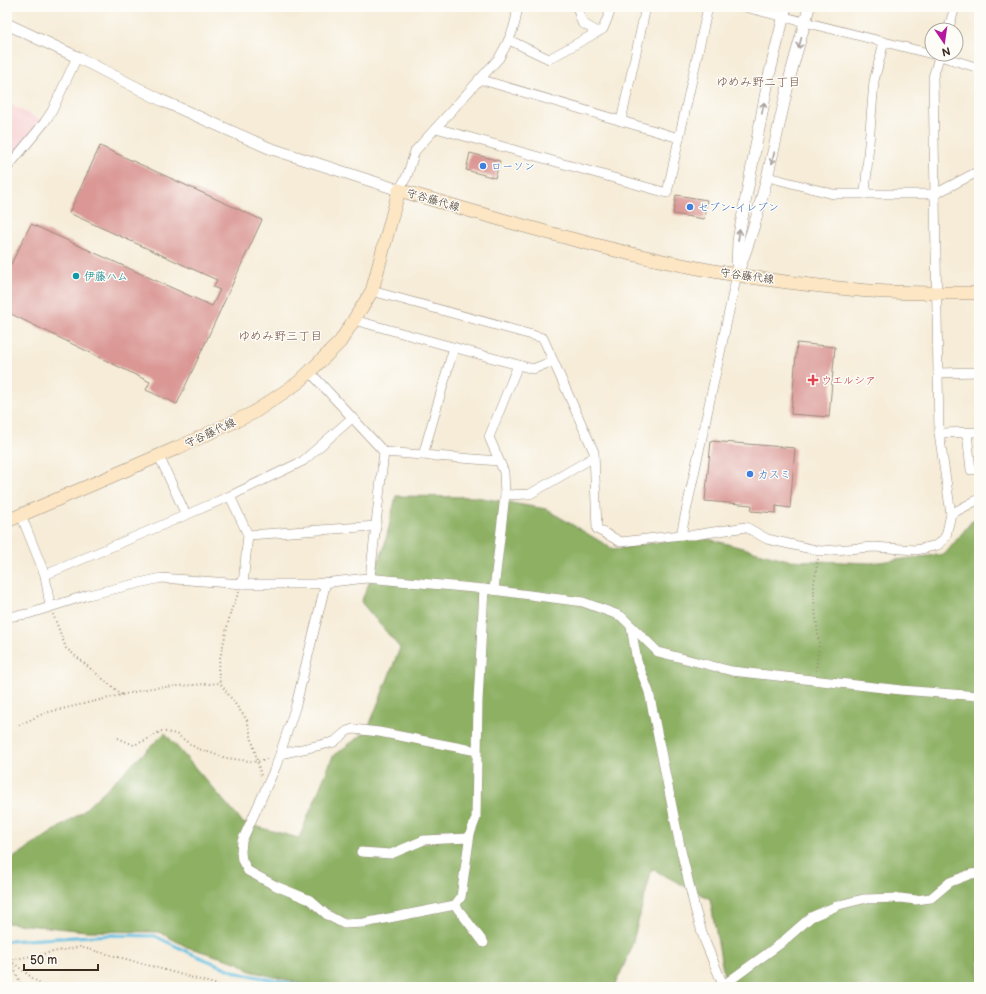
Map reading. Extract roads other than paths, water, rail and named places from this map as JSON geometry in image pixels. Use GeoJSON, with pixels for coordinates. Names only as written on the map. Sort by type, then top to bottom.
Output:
{"type":"FeatureCollection","features":[{"type":"Feature","properties":{"kind":"main road","name":"守谷藤代線"},"geometry":{"type":"LineString","coordinates":[[7,521],[159,456],[252,413],[300,382],[340,342],[372,290],[399,190],[631,254],[704,269],[859,290],[979,293]]}},
{"type":"Feature","properties":{"kind":"street"},"geometry":{"type":"LineString","coordinates":[[7,24],[77,57],[163,101],[269,148],[399,190],[407,176],[415,151],[499,58],[514,30],[517,7]]}},
{"type":"Feature","properties":{"kind":"street"},"geometry":{"type":"LineString","coordinates":[[577,7],[582,23],[598,32]]}},
{"type":"Feature","properties":{"kind":"street"},"geometry":{"type":"LineString","coordinates":[[509,40],[549,59],[603,29],[612,7]]}},
{"type":"Feature","properties":{"kind":"street"},"geometry":{"type":"LineString","coordinates":[[621,122],[646,7]]}},
{"type":"Feature","properties":{"kind":"street"},"geometry":{"type":"LineString","coordinates":[[436,128],[667,193],[708,7]]}},
{"type":"Feature","properties":{"kind":"street"},"geometry":{"type":"LineString","coordinates":[[745,7],[785,12],[805,22],[924,51]]}},
{"type":"Feature","properties":{"kind":"street"},"geometry":{"type":"LineString","coordinates":[[681,535],[737,274],[747,249],[768,177],[790,79],[809,7]]}},
{"type":"Feature","properties":{"kind":"street"},"geometry":{"type":"LineString","coordinates":[[950,22],[955,7]]}},
{"type":"Feature","properties":{"kind":"street"},"geometry":{"type":"LineString","coordinates":[[737,274],[738,240],[769,76],[785,12]]}},
{"type":"Feature","properties":{"kind":"street"},"geometry":{"type":"LineString","coordinates":[[865,194],[874,81],[884,42]]}},
{"type":"Feature","properties":{"kind":"street"},"geometry":{"type":"LineString","coordinates":[[7,168],[52,111],[77,57]]}},
{"type":"Feature","properties":{"kind":"street"},"geometry":{"type":"LineString","coordinates":[[372,290],[543,338],[594,452],[597,529],[621,542],[681,535],[694,535],[746,527],[767,539],[820,551],[874,547],[916,550],[938,545],[946,536],[951,514],[939,434],[933,77],[938,62]]}},
{"type":"Feature","properties":{"kind":"street"},"geometry":{"type":"LineString","coordinates":[[961,62],[979,68]]}},
{"type":"Feature","properties":{"kind":"street"},"geometry":{"type":"LineString","coordinates":[[479,79],[679,138]]}},
{"type":"Feature","properties":{"kind":"street"},"geometry":{"type":"LineString","coordinates":[[768,177],[833,194],[935,194],[979,171]]}},
{"type":"Feature","properties":{"kind":"street"},"geometry":{"type":"LineString","coordinates":[[354,320],[533,369],[553,361]]}},
{"type":"Feature","properties":{"kind":"street"},"geometry":{"type":"LineString","coordinates":[[423,455],[454,347]]}},
{"type":"Feature","properties":{"kind":"street"},"geometry":{"type":"LineString","coordinates":[[494,590],[505,494],[504,472],[489,437],[518,365]]}},
{"type":"Feature","properties":{"kind":"street"},"geometry":{"type":"LineString","coordinates":[[310,372],[384,452],[499,461]]}},
{"type":"Feature","properties":{"kind":"street"},"geometry":{"type":"LineString","coordinates":[[938,372],[979,372]]}},
{"type":"Feature","properties":{"kind":"street"},"geometry":{"type":"LineString","coordinates":[[45,575],[230,496],[303,461],[352,418]]}},
{"type":"Feature","properties":{"kind":"street"},"geometry":{"type":"LineString","coordinates":[[939,434],[979,432]]}},
{"type":"Feature","properties":{"kind":"street"},"geometry":{"type":"LineString","coordinates":[[966,433],[971,470],[979,469]]}},
{"type":"Feature","properties":{"kind":"street"},"geometry":{"type":"LineString","coordinates":[[370,578],[384,452]]}},
{"type":"Feature","properties":{"kind":"street"},"geometry":{"type":"LineString","coordinates":[[159,456],[160,462],[186,514]]}},
{"type":"Feature","properties":{"kind":"street"},"geometry":{"type":"LineString","coordinates":[[505,494],[530,494],[594,457]]}},
{"type":"Feature","properties":{"kind":"street"},"geometry":{"type":"LineString","coordinates":[[230,496],[248,535],[243,584]]}},
{"type":"Feature","properties":{"kind":"street"},"geometry":{"type":"LineString","coordinates":[[951,514],[979,499]]}},
{"type":"Feature","properties":{"kind":"street"},"geometry":{"type":"LineString","coordinates":[[21,515],[45,575],[50,606]]}},
{"type":"Feature","properties":{"kind":"street"},"geometry":{"type":"LineString","coordinates":[[248,535],[376,526]]}},
{"type":"Feature","properties":{"kind":"street"},"geometry":{"type":"LineString","coordinates":[[7,617],[28,614],[88,595],[160,578],[243,584],[314,584],[370,578],[494,590],[583,602],[621,616],[658,652],[732,671],[901,690],[979,696]]}},
{"type":"Feature","properties":{"kind":"street"},"geometry":{"type":"LineString","coordinates":[[326,582],[296,705],[280,754],[266,790],[242,841],[241,852],[242,860],[248,871],[276,886],[310,900],[327,915],[344,924],[364,923],[455,905],[462,897],[469,838],[476,818],[477,751],[484,589]]}},
{"type":"Feature","properties":{"kind":"street"},"geometry":{"type":"LineString","coordinates":[[631,627],[637,661],[649,692],[680,846],[695,909],[722,986],[780,944],[811,917],[838,905],[863,899],[900,898],[916,900],[931,898],[950,882],[971,874],[979,873]]}},
{"type":"Feature","properties":{"kind":"street"},"geometry":{"type":"LineString","coordinates":[[280,754],[334,742],[353,728],[477,751]]}},
{"type":"Feature","properties":{"kind":"street"},"geometry":{"type":"LineString","coordinates":[[361,852],[391,854],[424,840],[469,838]]}},
{"type":"Feature","properties":{"kind":"street"},"geometry":{"type":"LineString","coordinates":[[455,905],[484,943]]}},
{"type":"Feature","properties":{"kind":"waterway"},"geometry":{"type":"LineString","coordinates":[[7,941],[111,935],[155,936],[192,954],[238,973],[308,987]]}},
{"type":"Feature","properties":{"kind":"place","name":"ローソン"},"geometry":{"type":"Point","coordinates":[483,166]}},
{"type":"Feature","properties":{"kind":"place","name":"セブン-イレブン"},"geometry":{"type":"Point","coordinates":[690,207]}},
{"type":"Feature","properties":{"kind":"place","name":"伊藤ハム"},"geometry":{"type":"Point","coordinates":[76,276]}},
{"type":"Feature","properties":{"kind":"place","name":"ウエルシア"},"geometry":{"type":"Point","coordinates":[813,380]}},
{"type":"Feature","properties":{"kind":"place","name":"カスミ"},"geometry":{"type":"Point","coordinates":[750,474]}},
{"type":"Feature","properties":{"kind":"district","name":"ゆめみ野二丁目"},"geometry":{"type":"Point","coordinates":[758,82]}},
{"type":"Feature","properties":{"kind":"district","name":"ゆめみ野三丁目"},"geometry":{"type":"Point","coordinates":[280,336]}}]}
